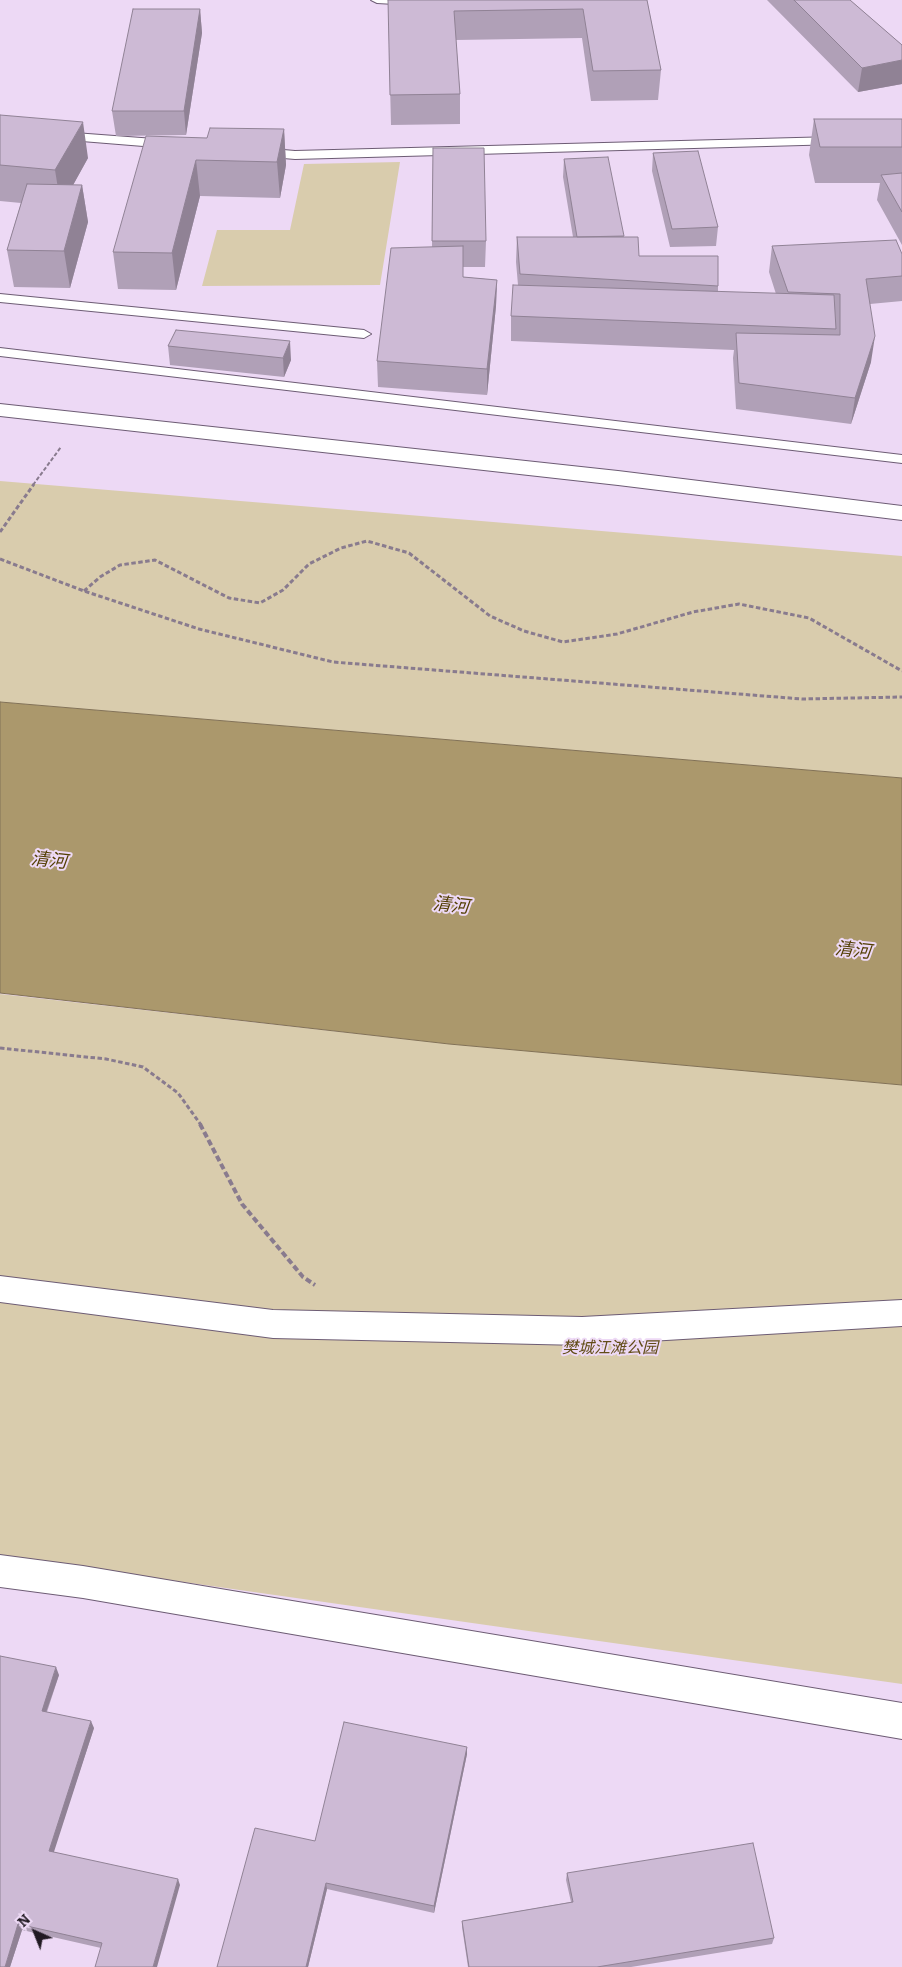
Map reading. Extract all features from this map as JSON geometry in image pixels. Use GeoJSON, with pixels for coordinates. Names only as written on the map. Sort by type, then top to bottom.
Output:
{"type":"FeatureCollection","features":[{"type":"Feature","properties":{"kind":"street"},"geometry":{"type":"LineString","coordinates":[[0,410],[618,478],[902,514]]}},
{"type":"Feature","properties":{"kind":"street"},"geometry":{"type":"LineString","coordinates":[[0,1289],[273,1324],[582,1331],[902,1313]]}},
{"type":"Feature","properties":{"kind":"street"},"geometry":{"type":"LineString","coordinates":[[0,1571],[113,1587],[902,1721]]}},
{"type":"Feature","properties":{"kind":"lane"},"geometry":{"type":"LineString","coordinates":[[377,0],[424,3]]}},
{"type":"Feature","properties":{"kind":"lane"},"geometry":{"type":"LineString","coordinates":[[49,135],[177,145]]}},
{"type":"Feature","properties":{"kind":"lane"},"geometry":{"type":"LineString","coordinates":[[246,151],[295,155],[852,140]]}},
{"type":"Feature","properties":{"kind":"lane"},"geometry":{"type":"LineString","coordinates":[[0,298],[364,334]]}},
{"type":"Feature","properties":{"kind":"lane"},"geometry":{"type":"LineString","coordinates":[[0,352],[902,459]]}},
{"type":"Feature","properties":{"kind":"path"},"geometry":{"type":"LineString","coordinates":[[0,532],[82,419]]}},
{"type":"Feature","properties":{"kind":"path"},"geometry":{"type":"LineString","coordinates":[[84,591],[100,577],[120,565],[155,560],[230,598],[260,603],[283,590],[309,564],[341,548],[367,541],[409,553],[490,616],[524,631],[563,642],[617,634],[693,612],[739,604],[809,618],[902,671]]}},
{"type":"Feature","properties":{"kind":"path"},"geometry":{"type":"LineString","coordinates":[[0,559],[84,591],[199,629],[333,662],[802,699],[902,697]]}},
{"type":"Feature","properties":{"kind":"path"},"geometry":{"type":"LineString","coordinates":[[0,1048],[106,1059],[143,1067],[178,1093],[206,1132],[242,1204],[303,1277],[318,1287]]}},
{"type":"Feature","properties":{"kind":"green space"},"geometry":{"type":"Polygon","coordinates":[[[400,162],[380,285],[202,286],[217,230],[290,230],[304,164],[400,162]]]}},
{"type":"Feature","properties":{"kind":"green space"},"geometry":{"type":"Polygon","coordinates":[[[0,481],[902,556],[902,778],[0,702],[0,481]]]}},
{"type":"Feature","properties":{"kind":"green space","name":"樊城江滩公园"},"geometry":{"type":"Polygon","coordinates":[[[0,994],[449,1044],[902,1085],[902,1684],[0,1556],[0,994]]]}},
{"type":"Feature","properties":{"kind":"water","name":"清河"},"geometry":{"type":"Polygon","coordinates":[[[0,702],[902,778],[902,1085],[449,1044],[0,993],[0,702]]]}},
{"type":"Feature","properties":{"kind":"building"},"geometry":{"type":"Polygon","coordinates":[[[388,0],[647,0],[661,70],[593,71],[583,9],[454,11],[460,94],[390,95],[388,0]]]}},
{"type":"Feature","properties":{"kind":"building"},"geometry":{"type":"Polygon","coordinates":[[[794,0],[850,0],[902,45],[902,60],[862,68],[794,0]]]}},
{"type":"Feature","properties":{"kind":"building"},"geometry":{"type":"Polygon","coordinates":[[[133,9],[200,9],[184,111],[112,111],[133,9]]]}},
{"type":"Feature","properties":{"kind":"building"},"geometry":{"type":"Polygon","coordinates":[[[0,115],[83,122],[55,170],[0,165],[0,115]]]}},
{"type":"Feature","properties":{"kind":"building"},"geometry":{"type":"Polygon","coordinates":[[[814,119],[902,119],[902,147],[820,147],[814,119]]]}},
{"type":"Feature","properties":{"kind":"building"},"geometry":{"type":"Polygon","coordinates":[[[210,128],[284,129],[277,162],[196,160],[172,253],[113,252],[146,136],[207,138],[210,128]]]}},
{"type":"Feature","properties":{"kind":"building"},"geometry":{"type":"Polygon","coordinates":[[[433,148],[484,148],[486,241],[432,241],[433,148]]]}},
{"type":"Feature","properties":{"kind":"building"},"geometry":{"type":"Polygon","coordinates":[[[698,151],[718,227],[672,229],[653,153],[698,151]]]}},
{"type":"Feature","properties":{"kind":"building"},"geometry":{"type":"Polygon","coordinates":[[[608,157],[624,236],[577,237],[564,159],[608,157]]]}},
{"type":"Feature","properties":{"kind":"building"},"geometry":{"type":"Polygon","coordinates":[[[902,173],[902,212],[881,175],[902,173]]]}},
{"type":"Feature","properties":{"kind":"building"},"geometry":{"type":"Polygon","coordinates":[[[27,184],[82,185],[64,251],[7,250],[27,184]]]}},
{"type":"Feature","properties":{"kind":"building"},"geometry":{"type":"Polygon","coordinates":[[[517,237],[638,237],[639,256],[718,256],[718,286],[520,274],[517,237]]]}},
{"type":"Feature","properties":{"kind":"building"},"geometry":{"type":"Polygon","coordinates":[[[896,240],[902,254],[902,276],[866,279],[875,336],[855,398],[739,383],[736,333],[840,335],[840,294],[788,292],[772,246],[896,240]]]}},
{"type":"Feature","properties":{"kind":"building"},"geometry":{"type":"Polygon","coordinates":[[[463,246],[463,277],[497,280],[487,369],[377,361],[391,248],[463,246]]]}},
{"type":"Feature","properties":{"kind":"building"},"geometry":{"type":"Polygon","coordinates":[[[513,285],[834,295],[836,329],[511,316],[513,285]]]}},
{"type":"Feature","properties":{"kind":"building"},"geometry":{"type":"Polygon","coordinates":[[[176,330],[290,341],[283,358],[168,346],[176,330]]]}},
{"type":"Feature","properties":{"kind":"building"},"geometry":{"type":"Polygon","coordinates":[[[0,1656],[56,1667],[42,1711],[91,1721],[49,1851],[178,1879],[153,1967],[95,1967],[102,1943],[18,1924],[5,1967],[0,1967],[0,1656]]]}},
{"type":"Feature","properties":{"kind":"building"},"geometry":{"type":"Polygon","coordinates":[[[344,1722],[467,1747],[434,1906],[326,1883],[306,1967],[217,1967],[255,1828],[315,1841],[344,1722]]]}},
{"type":"Feature","properties":{"kind":"building"},"geometry":{"type":"Polygon","coordinates":[[[753,1843],[774,1938],[597,1967],[469,1967],[462,1921],[573,1902],[567,1873],[753,1843]]]}}]}
